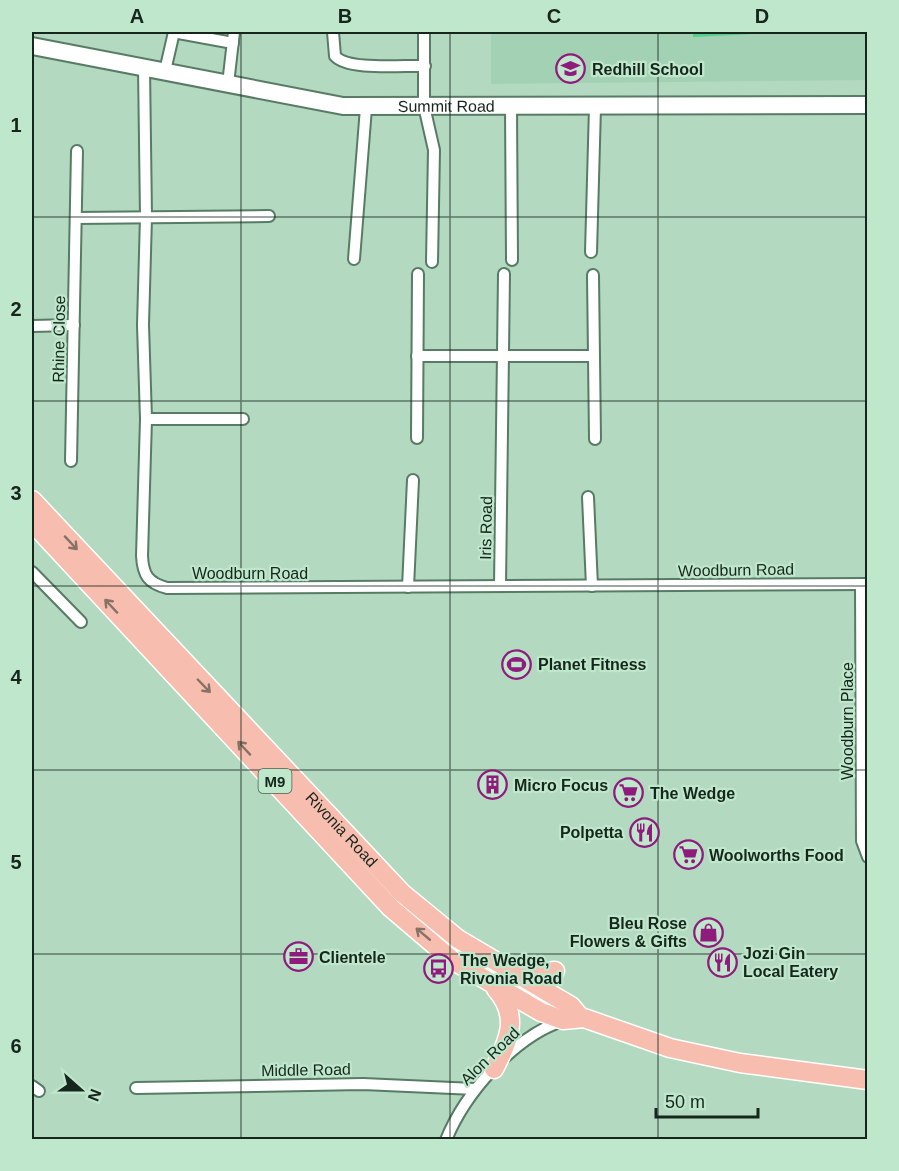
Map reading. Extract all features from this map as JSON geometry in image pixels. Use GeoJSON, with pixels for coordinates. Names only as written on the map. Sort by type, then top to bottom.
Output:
{"type":"FeatureCollection","features":[{"type":"Feature","properties":{"kind":"main road","name":"Summit Road"},"geometry":{"type":"LineString","coordinates":[[32,46],[343,106],[366,108],[867,105]]}},
{"type":"Feature","properties":{"kind":"main road","name":"Rivonia Road"},"geometry":{"type":"LineString","coordinates":[[32,500],[402,893],[458,939],[550,995],[571,1014],[670,1048],[779,1069],[867,1080]]}},
{"type":"Feature","properties":{"kind":"main road","name":"Rivonia Road"},"geometry":{"type":"LineString","coordinates":[[32,522],[391,908],[452,960],[487,980],[541,1020],[571,1014]]}},
{"type":"Feature","properties":{"kind":"main road"},"geometry":{"type":"LineString","coordinates":[[503,968],[538,973],[555,971]]}},
{"type":"Feature","properties":{"kind":"main road"},"geometry":{"type":"LineString","coordinates":[[487,980],[507,1003],[512,1023],[507,1045],[494,1069]]}},
{"type":"Feature","properties":{"kind":"street"},"geometry":{"type":"LineString","coordinates":[[165,71],[173,32],[233,43]]}},
{"type":"Feature","properties":{"kind":"street"},"geometry":{"type":"LineString","coordinates":[[228,84],[234,32]]}},
{"type":"Feature","properties":{"kind":"street"},"geometry":{"type":"LineString","coordinates":[[333,32],[335,56],[343,62],[425,66]]}},
{"type":"Feature","properties":{"kind":"street"},"geometry":{"type":"LineString","coordinates":[[424,32],[424,106],[434,150],[432,262]]}},
{"type":"Feature","properties":{"kind":"street","name":"Woodburn Road"},"geometry":{"type":"LineString","coordinates":[[144,67],[146,217],[143,325],[146,419],[142,556],[144,572],[151,582],[167,588],[864,584]]}},
{"type":"Feature","properties":{"kind":"street"},"geometry":{"type":"LineString","coordinates":[[511,107],[512,260]]}},
{"type":"Feature","properties":{"kind":"street"},"geometry":{"type":"LineString","coordinates":[[591,252],[595,107]]}},
{"type":"Feature","properties":{"kind":"street"},"geometry":{"type":"LineString","coordinates":[[354,259],[366,108]]}},
{"type":"Feature","properties":{"kind":"street","name":"Rhine Close"},"geometry":{"type":"LineString","coordinates":[[71,461],[77,151]]}},
{"type":"Feature","properties":{"kind":"street"},"geometry":{"type":"LineString","coordinates":[[76,218],[268,216]]}},
{"type":"Feature","properties":{"kind":"street"},"geometry":{"type":"LineString","coordinates":[[417,438],[418,274]]}},
{"type":"Feature","properties":{"kind":"street","name":"Iris Road"},"geometry":{"type":"LineString","coordinates":[[500,586],[504,274]]}},
{"type":"Feature","properties":{"kind":"street"},"geometry":{"type":"LineString","coordinates":[[593,275],[595,439]]}},
{"type":"Feature","properties":{"kind":"street"},"geometry":{"type":"LineString","coordinates":[[32,326],[74,325]]}},
{"type":"Feature","properties":{"kind":"street"},"geometry":{"type":"LineString","coordinates":[[417,356],[594,356]]}},
{"type":"Feature","properties":{"kind":"street"},"geometry":{"type":"LineString","coordinates":[[146,419],[243,419]]}},
{"type":"Feature","properties":{"kind":"street"},"geometry":{"type":"LineString","coordinates":[[408,587],[412,480]]}},
{"type":"Feature","properties":{"kind":"street"},"geometry":{"type":"LineString","coordinates":[[588,497],[592,586]]}},
{"type":"Feature","properties":{"kind":"street"},"geometry":{"type":"LineString","coordinates":[[32,572],[81,622]]}},
{"type":"Feature","properties":{"kind":"street","name":"Woodburn Place"},"geometry":{"type":"LineString","coordinates":[[864,584],[862,841],[867,857]]}},
{"type":"Feature","properties":{"kind":"street","name":"Alon Road"},"geometry":{"type":"LineString","coordinates":[[446,1140],[457,1115],[476,1089],[541,1020],[550,995]]}},
{"type":"Feature","properties":{"kind":"street","name":"Middle Road"},"geometry":{"type":"LineString","coordinates":[[136,1088],[363,1084],[476,1089]]}},
{"type":"Feature","properties":{"kind":"shaded area"},"geometry":{"type":"Polygon","coordinates":[[[491,32],[867,32],[867,80],[491,84],[491,32]]]}},
{"type":"Feature","properties":{"kind":"green space"},"geometry":{"type":"Polygon","coordinates":[[[693,32],[792,32],[693,37],[693,32]]]}},
{"type":"Feature","properties":{"kind":"place","name":"Redhill School"},"geometry":{"type":"Point","coordinates":[571,69]}},
{"type":"Feature","properties":{"kind":"place","name":"Planet Fitness"},"geometry":{"type":"Point","coordinates":[517,664]}},
{"type":"Feature","properties":{"kind":"place","name":"Micro Focus"},"geometry":{"type":"Point","coordinates":[493,785]}},
{"type":"Feature","properties":{"kind":"place","name":"The Wedge"},"geometry":{"type":"Point","coordinates":[629,793]}},
{"type":"Feature","properties":{"kind":"place","name":"Polpetta"},"geometry":{"type":"Point","coordinates":[644,832]}},
{"type":"Feature","properties":{"kind":"place","name":"Woolworths Food"},"geometry":{"type":"Point","coordinates":[688,855]}},
{"type":"Feature","properties":{"kind":"place","name":"Bleu Rose Flowers & Gifts"},"geometry":{"type":"Point","coordinates":[708,932]}},
{"type":"Feature","properties":{"kind":"place","name":"Clientele"},"geometry":{"type":"Point","coordinates":[298,957]}},
{"type":"Feature","properties":{"kind":"place","name":"Jozi Gin Local Eatery"},"geometry":{"type":"Point","coordinates":[722,962]}},
{"type":"Feature","properties":{"kind":"place","name":"The Wedge, Rivonia Road"},"geometry":{"type":"Point","coordinates":[439,969]}}]}
